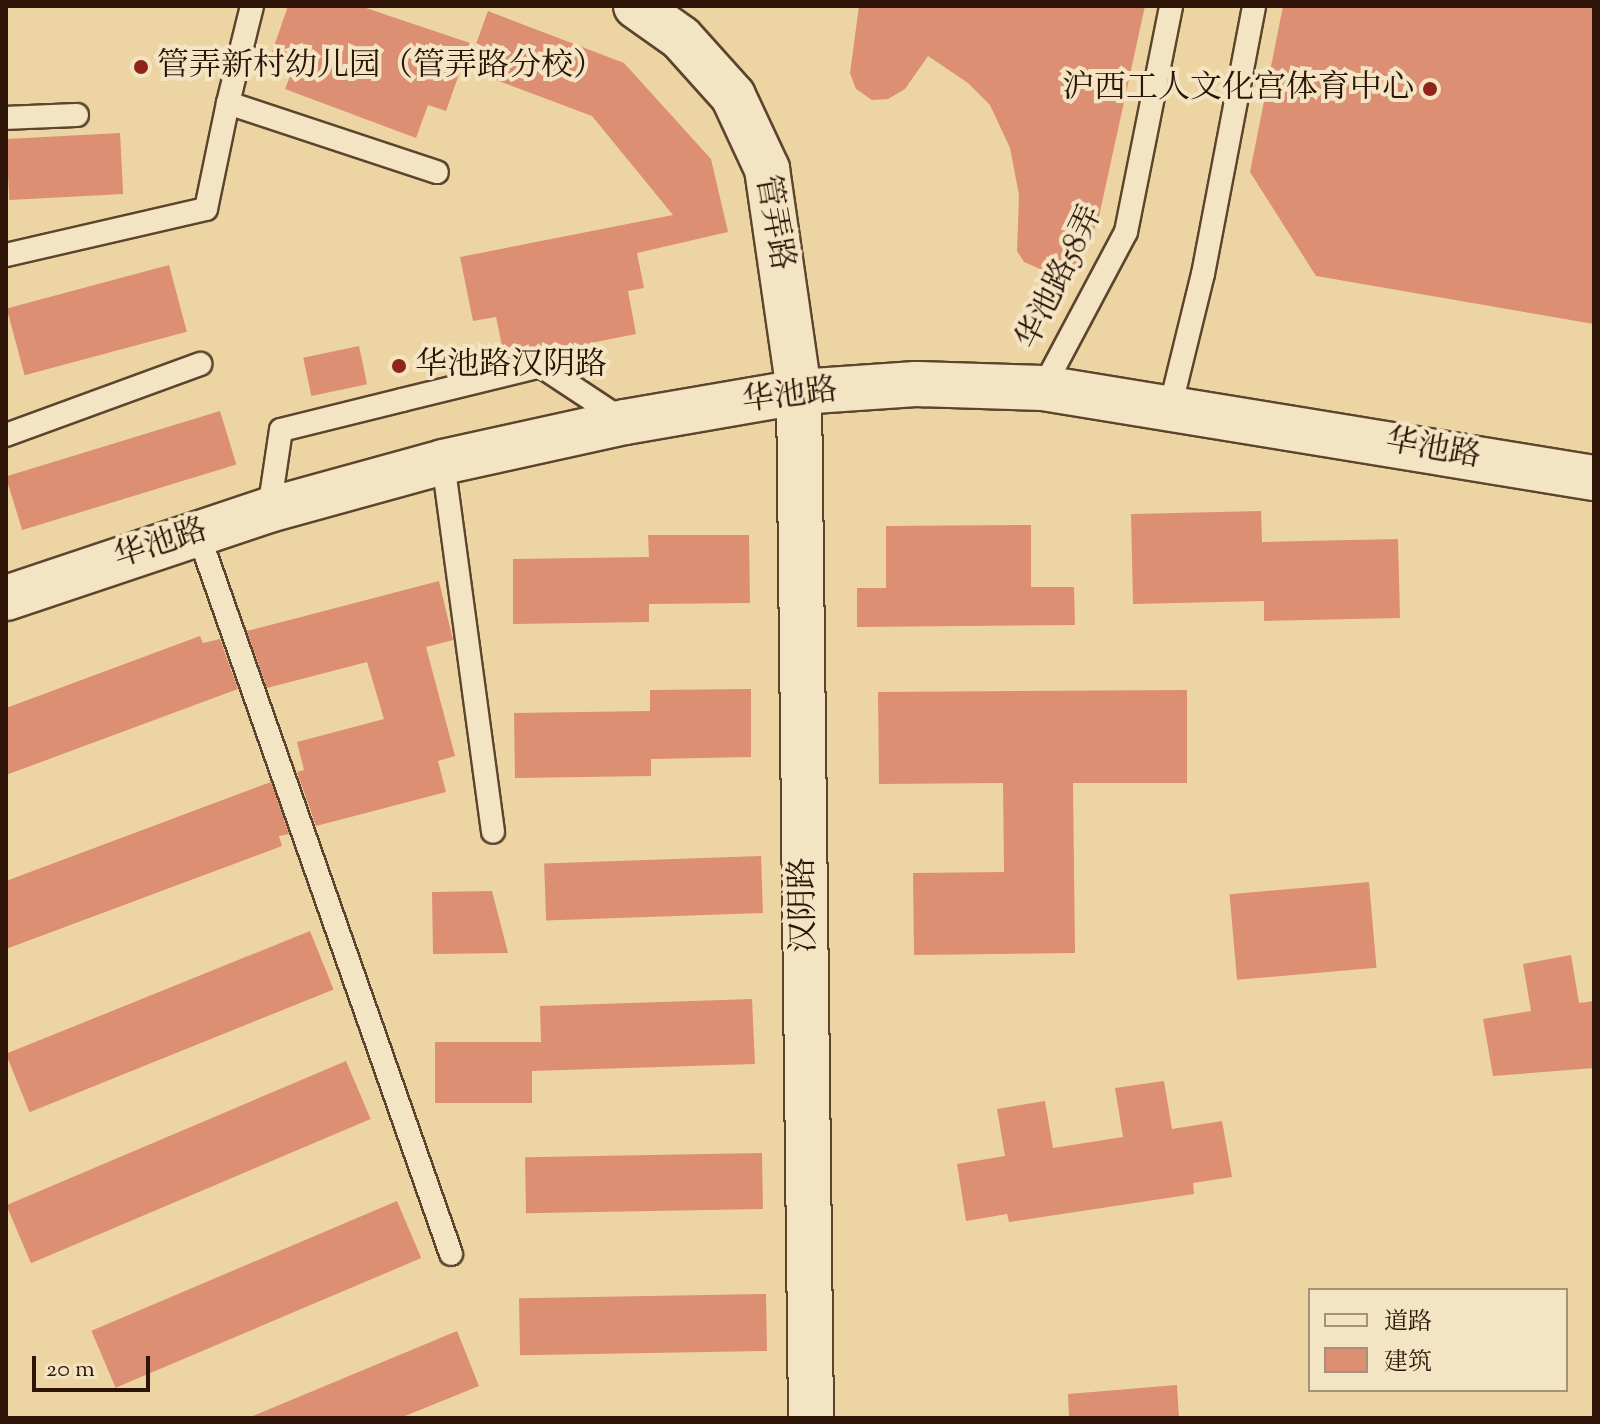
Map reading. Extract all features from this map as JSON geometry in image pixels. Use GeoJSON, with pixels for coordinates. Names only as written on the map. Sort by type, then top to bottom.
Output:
{"type":"FeatureCollection","features":[{"type":"Feature","properties":{"kind":"street","name":"管弄路"},"geometry":{"type":"LineString","coordinates":[[636,6],[681,38],[733,96],[767,169],[799,392]]}},
{"type":"Feature","properties":{"kind":"street","name":"华池路"},"geometry":{"type":"LineString","coordinates":[[6,598],[269,510],[443,462],[625,422],[799,392],[916,384],[1043,388],[1171,404],[1594,478]]}},
{"type":"Feature","properties":{"kind":"street","name":"汉阴路"},"geometry":{"type":"LineString","coordinates":[[799,392],[811,1418]]}},
{"type":"Feature","properties":{"kind":"lane"},"geometry":{"type":"LineString","coordinates":[[6,255],[206,209],[252,6]]}},
{"type":"Feature","properties":{"kind":"lane","name":"华池路58弄"},"geometry":{"type":"LineString","coordinates":[[1043,388],[1126,232],[1171,6]]}},
{"type":"Feature","properties":{"kind":"lane"},"geometry":{"type":"LineString","coordinates":[[1171,404],[1203,274],[1254,6]]}},
{"type":"Feature","properties":{"kind":"lane"},"geometry":{"type":"LineString","coordinates":[[228,103],[437,172]]}},
{"type":"Feature","properties":{"kind":"lane"},"geometry":{"type":"LineString","coordinates":[[6,118],[77,115]]}},
{"type":"Feature","properties":{"kind":"lane"},"geometry":{"type":"LineString","coordinates":[[6,435],[200,364]]}},
{"type":"Feature","properties":{"kind":"lane"},"geometry":{"type":"LineString","coordinates":[[269,510],[281,430],[402,400],[541,366],[625,422]]}},
{"type":"Feature","properties":{"kind":"lane"},"geometry":{"type":"LineString","coordinates":[[443,462],[493,832]]}},
{"type":"Feature","properties":{"kind":"lane"},"geometry":{"type":"LineString","coordinates":[[198,533],[451,1254]]}},
{"type":"Feature","properties":{"kind":"building"},"geometry":{"type":"Polygon","coordinates":[[[288,6],[360,6],[470,43],[446,111],[428,105],[416,138],[285,89],[296,61],[272,52],[288,6]]]}},
{"type":"Feature","properties":{"kind":"building"},"geometry":{"type":"Polygon","coordinates":[[[859,6],[1145,6],[1098,221],[1073,275],[1049,273],[1024,262],[1017,251],[1019,195],[1010,148],[990,105],[968,83],[928,56],[905,89],[888,99],[872,100],[856,89],[850,73],[859,6]]]}},
{"type":"Feature","properties":{"kind":"building","name":"沪西工人文化宫体育中心"},"geometry":{"type":"Polygon","coordinates":[[[1283,6],[1594,6],[1594,324],[1316,276],[1250,172],[1283,6]]]}},
{"type":"Feature","properties":{"kind":"building"},"geometry":{"type":"Polygon","coordinates":[[[488,11],[624,63],[711,159],[728,232],[637,253],[644,288],[628,291],[636,334],[505,360],[496,317],[473,321],[460,257],[673,215],[592,116],[467,69],[488,11]]]}},
{"type":"Feature","properties":{"kind":"building"},"geometry":{"type":"Polygon","coordinates":[[[120,133],[123,194],[9,200],[6,139],[120,133]]]}},
{"type":"Feature","properties":{"kind":"building"},"geometry":{"type":"Polygon","coordinates":[[[169,265],[187,332],[25,375],[7,308],[169,265]]]}},
{"type":"Feature","properties":{"kind":"building"},"geometry":{"type":"Polygon","coordinates":[[[359,346],[367,384],[311,396],[303,358],[359,346]]]}},
{"type":"Feature","properties":{"kind":"building"},"geometry":{"type":"Polygon","coordinates":[[[220,411],[236,465],[22,530],[6,476],[220,411]]]}},
{"type":"Feature","properties":{"kind":"building"},"geometry":{"type":"Polygon","coordinates":[[[1261,511],[1262,542],[1398,539],[1400,618],[1264,621],[1264,601],[1133,604],[1131,514],[1261,511]]]}},
{"type":"Feature","properties":{"kind":"building"},"geometry":{"type":"Polygon","coordinates":[[[1031,525],[1031,587],[1074,587],[1075,625],[857,627],[857,588],[886,588],[886,526],[1031,525]]]}},
{"type":"Feature","properties":{"kind":"building"},"geometry":{"type":"Polygon","coordinates":[[[648,535],[749,535],[750,603],[649,604],[649,622],[513,624],[513,559],[649,557],[648,535]]]}},
{"type":"Feature","properties":{"kind":"building"},"geometry":{"type":"Polygon","coordinates":[[[439,581],[453,640],[426,647],[455,756],[438,761],[446,792],[316,826],[297,772],[304,770],[297,742],[384,719],[367,662],[267,688],[247,631],[439,581]]]}},
{"type":"Feature","properties":{"kind":"building"},"geometry":{"type":"Polygon","coordinates":[[[200,636],[203,643],[220,639],[238,689],[6,775],[6,708],[200,636]]]}},
{"type":"Feature","properties":{"kind":"building"},"geometry":{"type":"Polygon","coordinates":[[[751,689],[751,757],[651,759],[651,776],[515,778],[514,713],[650,711],[650,690],[751,689]]]}},
{"type":"Feature","properties":{"kind":"building"},"geometry":{"type":"Polygon","coordinates":[[[1187,690],[1187,783],[1073,783],[1075,953],[914,955],[913,873],[1004,872],[1003,783],[879,784],[878,692],[1187,690]]]}},
{"type":"Feature","properties":{"kind":"building"},"geometry":{"type":"Polygon","coordinates":[[[271,782],[289,834],[279,836],[282,846],[6,949],[6,881],[271,782]]]}},
{"type":"Feature","properties":{"kind":"building"},"geometry":{"type":"Polygon","coordinates":[[[761,856],[763,913],[546,921],[544,864],[761,856]]]}},
{"type":"Feature","properties":{"kind":"building"},"geometry":{"type":"Polygon","coordinates":[[[1369,882],[1376,968],[1237,980],[1230,894],[1369,882]]]}},
{"type":"Feature","properties":{"kind":"building"},"geometry":{"type":"Polygon","coordinates":[[[492,891],[508,953],[433,954],[432,892],[492,891]]]}},
{"type":"Feature","properties":{"kind":"building"},"geometry":{"type":"Polygon","coordinates":[[[310,931],[334,989],[29,1112],[6,1054],[310,931]]]}},
{"type":"Feature","properties":{"kind":"building"},"geometry":{"type":"Polygon","coordinates":[[[1571,955],[1579,1003],[1594,1001],[1594,1068],[1493,1076],[1483,1019],[1531,1011],[1523,964],[1571,955]]]}},
{"type":"Feature","properties":{"kind":"building"},"geometry":{"type":"Polygon","coordinates":[[[752,999],[755,1064],[532,1071],[532,1103],[435,1103],[435,1042],[541,1042],[540,1006],[752,999]]]}},
{"type":"Feature","properties":{"kind":"building"},"geometry":{"type":"Polygon","coordinates":[[[346,1061],[371,1119],[31,1263],[6,1205],[346,1061]]]}},
{"type":"Feature","properties":{"kind":"building"},"geometry":{"type":"Polygon","coordinates":[[[1164,1081],[1172,1129],[1222,1121],[1232,1177],[1193,1183],[1194,1194],[1009,1222],[1007,1214],[966,1221],[957,1164],[1005,1156],[997,1109],[1045,1101],[1053,1148],[1123,1137],[1115,1088],[1164,1081]]]}},
{"type":"Feature","properties":{"kind":"building"},"geometry":{"type":"Polygon","coordinates":[[[762,1153],[763,1209],[526,1213],[525,1157],[762,1153]]]}},
{"type":"Feature","properties":{"kind":"building"},"geometry":{"type":"Polygon","coordinates":[[[397,1201],[421,1258],[116,1388],[91,1331],[397,1201]]]}},
{"type":"Feature","properties":{"kind":"building"},"geometry":{"type":"Polygon","coordinates":[[[766,1294],[767,1351],[520,1355],[519,1298],[766,1294]]]}},
{"type":"Feature","properties":{"kind":"building"},"geometry":{"type":"Polygon","coordinates":[[[457,1331],[479,1386],[400,1418],[248,1418],[457,1331]]]}},
{"type":"Feature","properties":{"kind":"building"},"geometry":{"type":"Polygon","coordinates":[[[1177,1385],[1179,1418],[1069,1418],[1068,1394],[1177,1385]]]}},
{"type":"Feature","properties":{"kind":"place","name":"管弄新村幼儿园（管弄路分校）"},"geometry":{"type":"Point","coordinates":[141,67]}},
{"type":"Feature","properties":{"kind":"place","name":"沪西工人文化宫体育中心"},"geometry":{"type":"Point","coordinates":[1430,89]}},
{"type":"Feature","properties":{"kind":"place","name":"华池路汉阴路"},"geometry":{"type":"Point","coordinates":[399,366]}}]}
